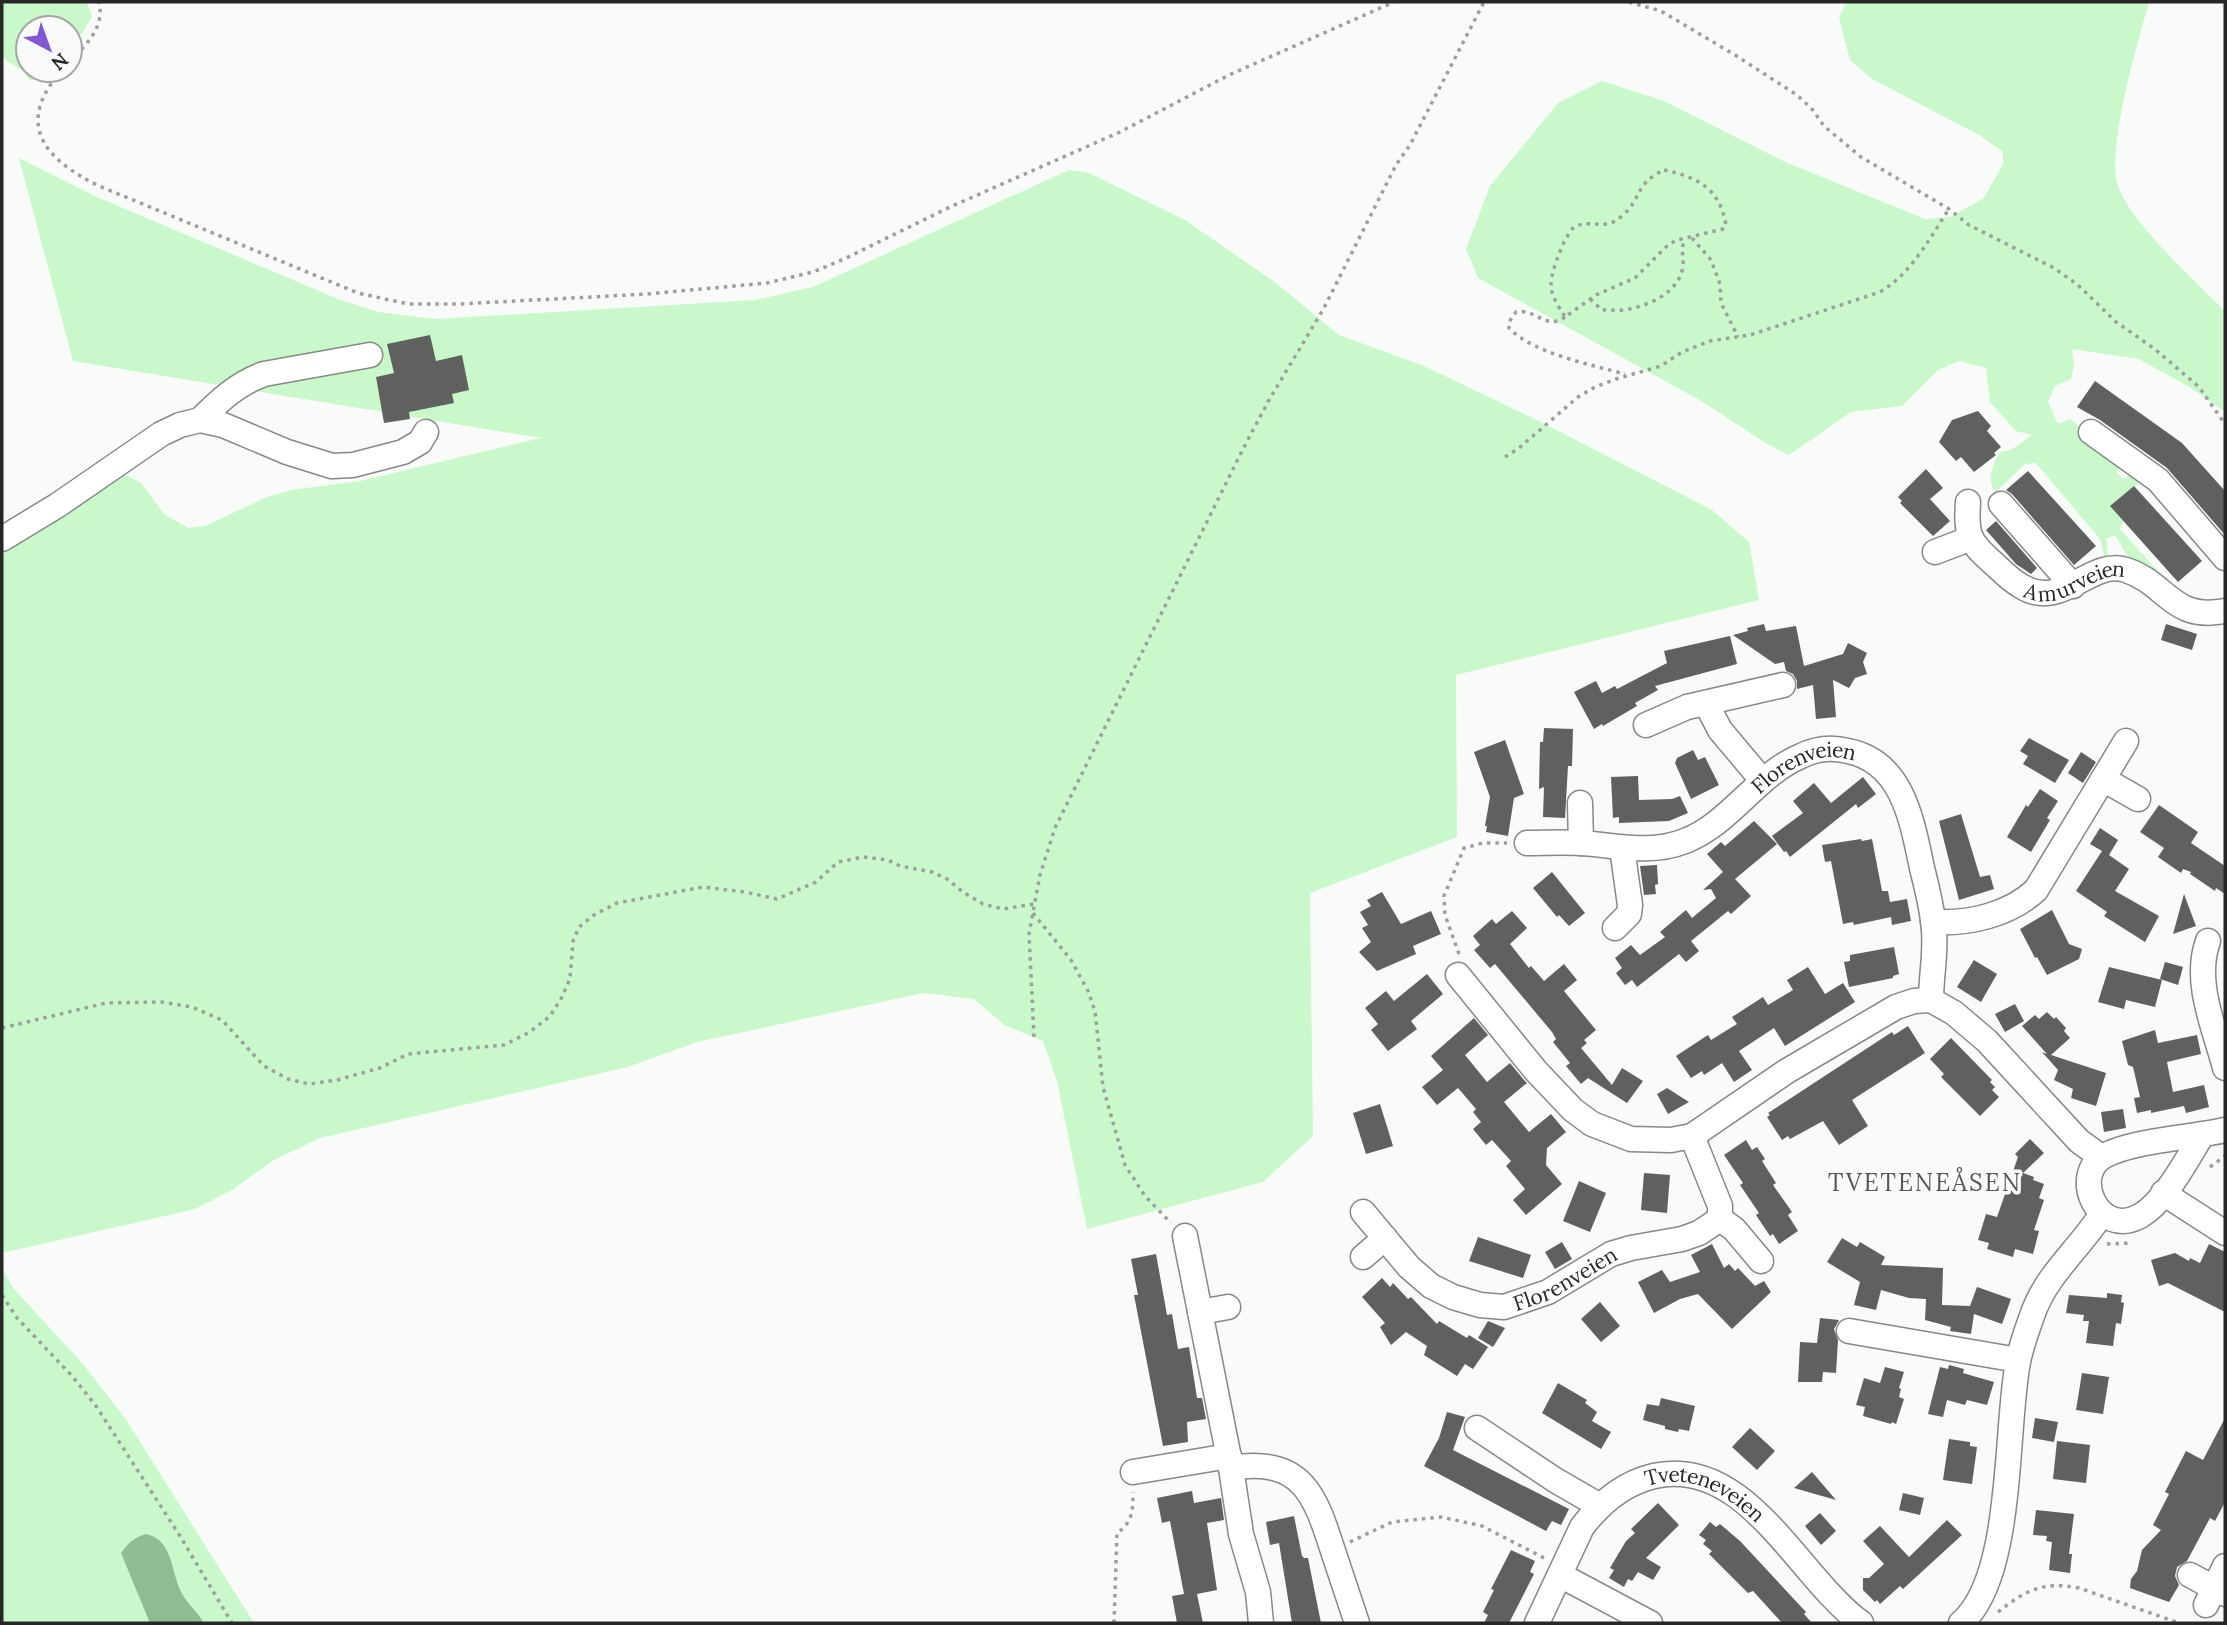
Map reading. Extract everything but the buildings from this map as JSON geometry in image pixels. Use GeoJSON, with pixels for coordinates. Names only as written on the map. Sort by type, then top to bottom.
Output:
{"type":"FeatureCollection","features":[{"type":"Feature","properties":{"kind":"street"},"geometry":{"type":"LineString","coordinates":[[200,420],[225,394],[247,380],[264,374],[370,355]]}},
{"type":"Feature","properties":{"kind":"street"},"geometry":{"type":"LineString","coordinates":[[2,539],[180,425],[200,420],[223,425],[287,452],[332,466],[353,465],[403,452],[420,442],[426,432]]}},
{"type":"Feature","properties":{"kind":"street"},"geometry":{"type":"LineString","coordinates":[[2091,432],[2158,480],[2223,555]]}},
{"type":"Feature","properties":{"kind":"street"},"geometry":{"type":"LineString","coordinates":[[1935,552],[1969,539],[1966,526],[1968,502]]}},
{"type":"Feature","properties":{"kind":"street"},"geometry":{"type":"LineString","coordinates":[[2001,504],[2073,586]]}},
{"type":"Feature","properties":{"kind":"street","name":"Amurveien"},"geometry":{"type":"LineString","coordinates":[[1969,539],[1978,550],[2022,587],[2037,592],[2054,593],[2109,568],[2125,569],[2184,609],[2200,614],[2225,611]]}},
{"type":"Feature","properties":{"kind":"street"},"geometry":{"type":"LineString","coordinates":[[1646,725],[1673,711],[1783,685]]}},
{"type":"Feature","properties":{"kind":"street"},"geometry":{"type":"LineString","coordinates":[[1706,703],[1720,730],[1762,780]]}},
{"type":"Feature","properties":{"kind":"street"},"geometry":{"type":"LineString","coordinates":[[1933,922],[1950,923],[1977,919],[2013,907],[2027,899],[2048,872],[2126,741]]}},
{"type":"Feature","properties":{"kind":"street","name":"Florenveien"},"geometry":{"type":"LineString","coordinates":[[1527,843],[1659,848],[1687,840],[1719,820],[1762,780],[1785,763],[1804,754],[1836,748],[1863,754],[1886,770],[1902,793],[1908,809],[1933,922],[1931,1000]]}},
{"type":"Feature","properties":{"kind":"street"},"geometry":{"type":"LineString","coordinates":[[2103,779],[2138,799]]}},
{"type":"Feature","properties":{"kind":"street"},"geometry":{"type":"LineString","coordinates":[[1580,803],[1581,843]]}},
{"type":"Feature","properties":{"kind":"street"},"geometry":{"type":"LineString","coordinates":[[1615,928],[1629,914],[1630,905],[1622,848]]}},
{"type":"Feature","properties":{"kind":"street"},"geometry":{"type":"LineString","coordinates":[[2208,941],[2203,957],[2202,982],[2225,1068]]}},
{"type":"Feature","properties":{"kind":"street"},"geometry":{"type":"LineString","coordinates":[[1461,991],[1573,1110],[1592,1124],[1631,1139],[1671,1140],[1692,1136],[1787,1071],[1896,1007],[1914,1001],[1931,1000],[1954,1013],[1987,1041],[2079,1141],[2101,1157]]}},
{"type":"Feature","properties":{"kind":"street"},"geometry":{"type":"LineString","coordinates":[[2214,1133],[2163,1193],[2138,1217],[2117,1221],[2101,1215],[2092,1199],[2088,1182],[2101,1157],[2119,1150],[2214,1133]]}},
{"type":"Feature","properties":{"kind":"street"},"geometry":{"type":"LineString","coordinates":[[1692,1136],[1720,1206],[1720,1219],[1734,1229],[1761,1261]]}},
{"type":"Feature","properties":{"kind":"street"},"geometry":{"type":"LineString","coordinates":[[2163,1193],[2225,1233]]}},
{"type":"Feature","properties":{"kind":"street","name":"Florenveien"},"geometry":{"type":"LineString","coordinates":[[1363,1212],[1409,1267],[1431,1286],[1453,1297],[1504,1307],[1548,1292],[1611,1254],[1682,1239],[1699,1233],[1720,1219]]}},
{"type":"Feature","properties":{"kind":"street"},"geometry":{"type":"LineString","coordinates":[[1961,1623],[1978,1603],[1988,1582],[1997,1546],[2018,1360],[2033,1312],[2046,1286],[2087,1237],[2101,1215]]}},
{"type":"Feature","properties":{"kind":"street"},"geometry":{"type":"LineString","coordinates":[[1185,1237],[1230,1462],[1241,1534],[1258,1592],[1261,1623]]}},
{"type":"Feature","properties":{"kind":"street"},"geometry":{"type":"LineString","coordinates":[[1363,1257],[1385,1238]]}},
{"type":"Feature","properties":{"kind":"street"},"geometry":{"type":"LineString","coordinates":[[1200,1312],[1228,1307]]}},
{"type":"Feature","properties":{"kind":"street"},"geometry":{"type":"LineString","coordinates":[[1849,1331],[2018,1360]]}},
{"type":"Feature","properties":{"kind":"street"},"geometry":{"type":"LineString","coordinates":[[1477,1428],[1555,1480],[1600,1506]]}},
{"type":"Feature","properties":{"kind":"street"},"geometry":{"type":"LineString","coordinates":[[1133,1472],[1230,1462],[1275,1469],[1300,1480],[1317,1505],[1357,1623]]}},
{"type":"Feature","properties":{"kind":"street","name":"Tveteneveien"},"geometry":{"type":"LineString","coordinates":[[1537,1623],[1582,1527],[1600,1506],[1626,1486],[1642,1478],[1682,1472],[1714,1481],[1749,1506],[1832,1598],[1861,1623]]}},
{"type":"Feature","properties":{"kind":"street"},"geometry":{"type":"LineString","coordinates":[[1561,1572],[1650,1623]]}},
{"type":"Feature","properties":{"kind":"street"},"geometry":{"type":"LineString","coordinates":[[2190,1575],[2218,1588]]}},
{"type":"Feature","properties":{"kind":"path"},"geometry":{"type":"LineString","coordinates":[[84,44],[101,20],[99,2]]}},
{"type":"Feature","properties":{"kind":"path"},"geometry":{"type":"LineString","coordinates":[[53,84],[42,101],[38,122],[48,151],[70,171],[358,293],[408,304],[459,304],[647,293],[767,283],[813,272],[844,260],[950,207],[1120,132],[1229,75],[1394,2]]}},
{"type":"Feature","properties":{"kind":"path"},"geometry":{"type":"LineString","coordinates":[[1034,1037],[1029,934],[1040,874],[1055,828],[1242,450],[1324,308],[1484,2]]}},
{"type":"Feature","properties":{"kind":"path"},"geometry":{"type":"LineString","coordinates":[[1629,2],[1661,11],[1797,95],[1812,109],[1824,127],[1861,157],[1949,209],[1969,225],[2054,268],[2078,285],[2115,321],[2156,350],[2199,387],[2225,424]]}},
{"type":"Feature","properties":{"kind":"path"},"geometry":{"type":"LineString","coordinates":[[1564,317],[1553,296],[1550,283],[1568,232],[1573,226],[1584,223],[1603,226],[1619,219],[1630,209],[1640,187],[1664,170],[1695,178],[1710,190],[1724,210],[1726,225],[1723,229],[1668,245],[1635,278],[1590,299],[1564,317],[1555,323],[1523,311],[1516,312],[1509,322],[1509,328],[1541,348],[1565,358],[1628,375]]}},
{"type":"Feature","properties":{"kind":"path"},"geometry":{"type":"LineString","coordinates":[[1505,457],[1577,397],[1595,387],[1661,366],[1682,352],[1710,341],[1763,331],[1880,292],[1907,271],[1949,209]]}},
{"type":"Feature","properties":{"kind":"path"},"geometry":{"type":"LineString","coordinates":[[1689,238],[1711,260],[1720,284],[1721,303],[1738,337]]}},
{"type":"Feature","properties":{"kind":"path"},"geometry":{"type":"LineString","coordinates":[[1590,299],[1602,310],[1621,310],[1655,301],[1668,292],[1676,281],[1683,268],[1682,244],[1689,238]]}},
{"type":"Feature","properties":{"kind":"path"},"geometry":{"type":"LineString","coordinates":[[1461,991],[1459,954],[1445,915],[1444,896],[1464,848],[1483,842],[1527,843]]}},
{"type":"Feature","properties":{"kind":"path"},"geometry":{"type":"LineString","coordinates":[[2,1028],[106,1003],[160,1002],[192,1007],[222,1020],[264,1066],[288,1079],[309,1084],[337,1080],[380,1068],[408,1054],[504,1045],[530,1031],[550,1016],[561,999],[570,979],[574,934],[594,915],[617,903],[703,887],[777,899],[816,882],[838,862],[870,857],[932,872],[983,904],[1003,909],[1034,904]]}},
{"type":"Feature","properties":{"kind":"path"},"geometry":{"type":"LineString","coordinates":[[1033,913],[1072,960],[1088,991],[1095,1012],[1103,1087],[1125,1165],[1145,1196],[1185,1237]]}},
{"type":"Feature","properties":{"kind":"path"},"geometry":{"type":"LineString","coordinates":[[2,1295],[17,1318],[74,1377],[116,1435],[232,1623]]}},
{"type":"Feature","properties":{"kind":"path"},"geometry":{"type":"LineString","coordinates":[[1114,1623],[1117,1533],[1129,1522],[1133,1511],[1133,1472]]}},
{"type":"Feature","properties":{"kind":"path"},"geometry":{"type":"LineString","coordinates":[[1333,1551],[1392,1522],[1441,1517],[1482,1526],[1561,1572]]}},
{"type":"Feature","properties":{"kind":"path"},"geometry":{"type":"LineString","coordinates":[[1990,1618],[2025,1593],[2040,1586],[2051,1585],[2079,1588],[2179,1623]]}},
{"type":"Feature","properties":{"kind":"path"},"geometry":{"type":"LineString","coordinates":[[2156,1623],[2159,1617]]}},
{"type":"Feature","properties":{"kind":"shaded area"},"geometry":{"type":"Polygon","coordinates":[[[2,2],[87,2],[92,17],[84,30],[84,14],[14,14],[14,65],[2,58],[2,2]]]}},
{"type":"Feature","properties":{"kind":"shaded area"},"geometry":{"type":"Polygon","coordinates":[[[1846,2],[2149,2],[2120,122],[2115,169],[2118,186],[2149,234],[2225,311],[2225,412],[2191,388],[2139,359],[2072,349],[2074,364],[2071,379],[2055,386],[2048,402],[2058,424],[2070,419],[2077,424],[2083,434],[2119,464],[2117,473],[2123,479],[2131,474],[2140,475],[2214,557],[2210,561],[2209,555],[2148,489],[2140,484],[2134,486],[2111,507],[2124,522],[2119,528],[2172,587],[2130,560],[2115,535],[2106,539],[2108,554],[2105,559],[2100,539],[2036,463],[2025,464],[1996,492],[1991,477],[2000,452],[2011,450],[2032,435],[2016,431],[1990,402],[1986,368],[1959,361],[1938,370],[1902,406],[1851,412],[1789,455],[1767,444],[1703,402],[1478,278],[1466,249],[1490,186],[1558,103],[1602,81],[1664,101],[1783,161],[1925,219],[1950,217],[1984,198],[2003,164],[2003,152],[1981,136],[1872,79],[1850,60],[1839,18],[1846,2]]]}},
{"type":"Feature","properties":{"kind":"shaded area"},"geometry":{"type":"Polygon","coordinates":[[[19,158],[97,197],[338,299],[378,312],[435,319],[755,300],[813,287],[1069,170],[1089,173],[1185,220],[1276,283],[1339,335],[1424,366],[1543,423],[1712,510],[1749,542],[1759,600],[1456,675],[1457,837],[1310,893],[1313,1136],[1263,1182],[1087,1229],[1057,1081],[1043,1041],[1004,1025],[974,999],[923,993],[697,1042],[628,1067],[320,1138],[274,1160],[232,1190],[195,1209],[2,1253],[2,552],[126,475],[141,483],[164,514],[188,528],[205,526],[265,498],[291,490],[360,481],[541,438],[73,361],[19,158]]]}},
{"type":"Feature","properties":{"kind":"shaded area"},"geometry":{"type":"Polygon","coordinates":[[[2,1268],[13,1288],[83,1364],[125,1418],[254,1623],[2,1623],[2,1268]]]}},
{"type":"Feature","properties":{"kind":"shaded area"},"geometry":{"type":"Polygon","coordinates":[[[146,1534],[162,1543],[184,1597],[204,1623],[150,1623],[121,1553],[131,1541],[146,1534]]]}},
{"type":"Feature","properties":{"kind":"district","name":"TVETENEÅSEN"},"geometry":{"type":"Point","coordinates":[1925,1182]}}]}
